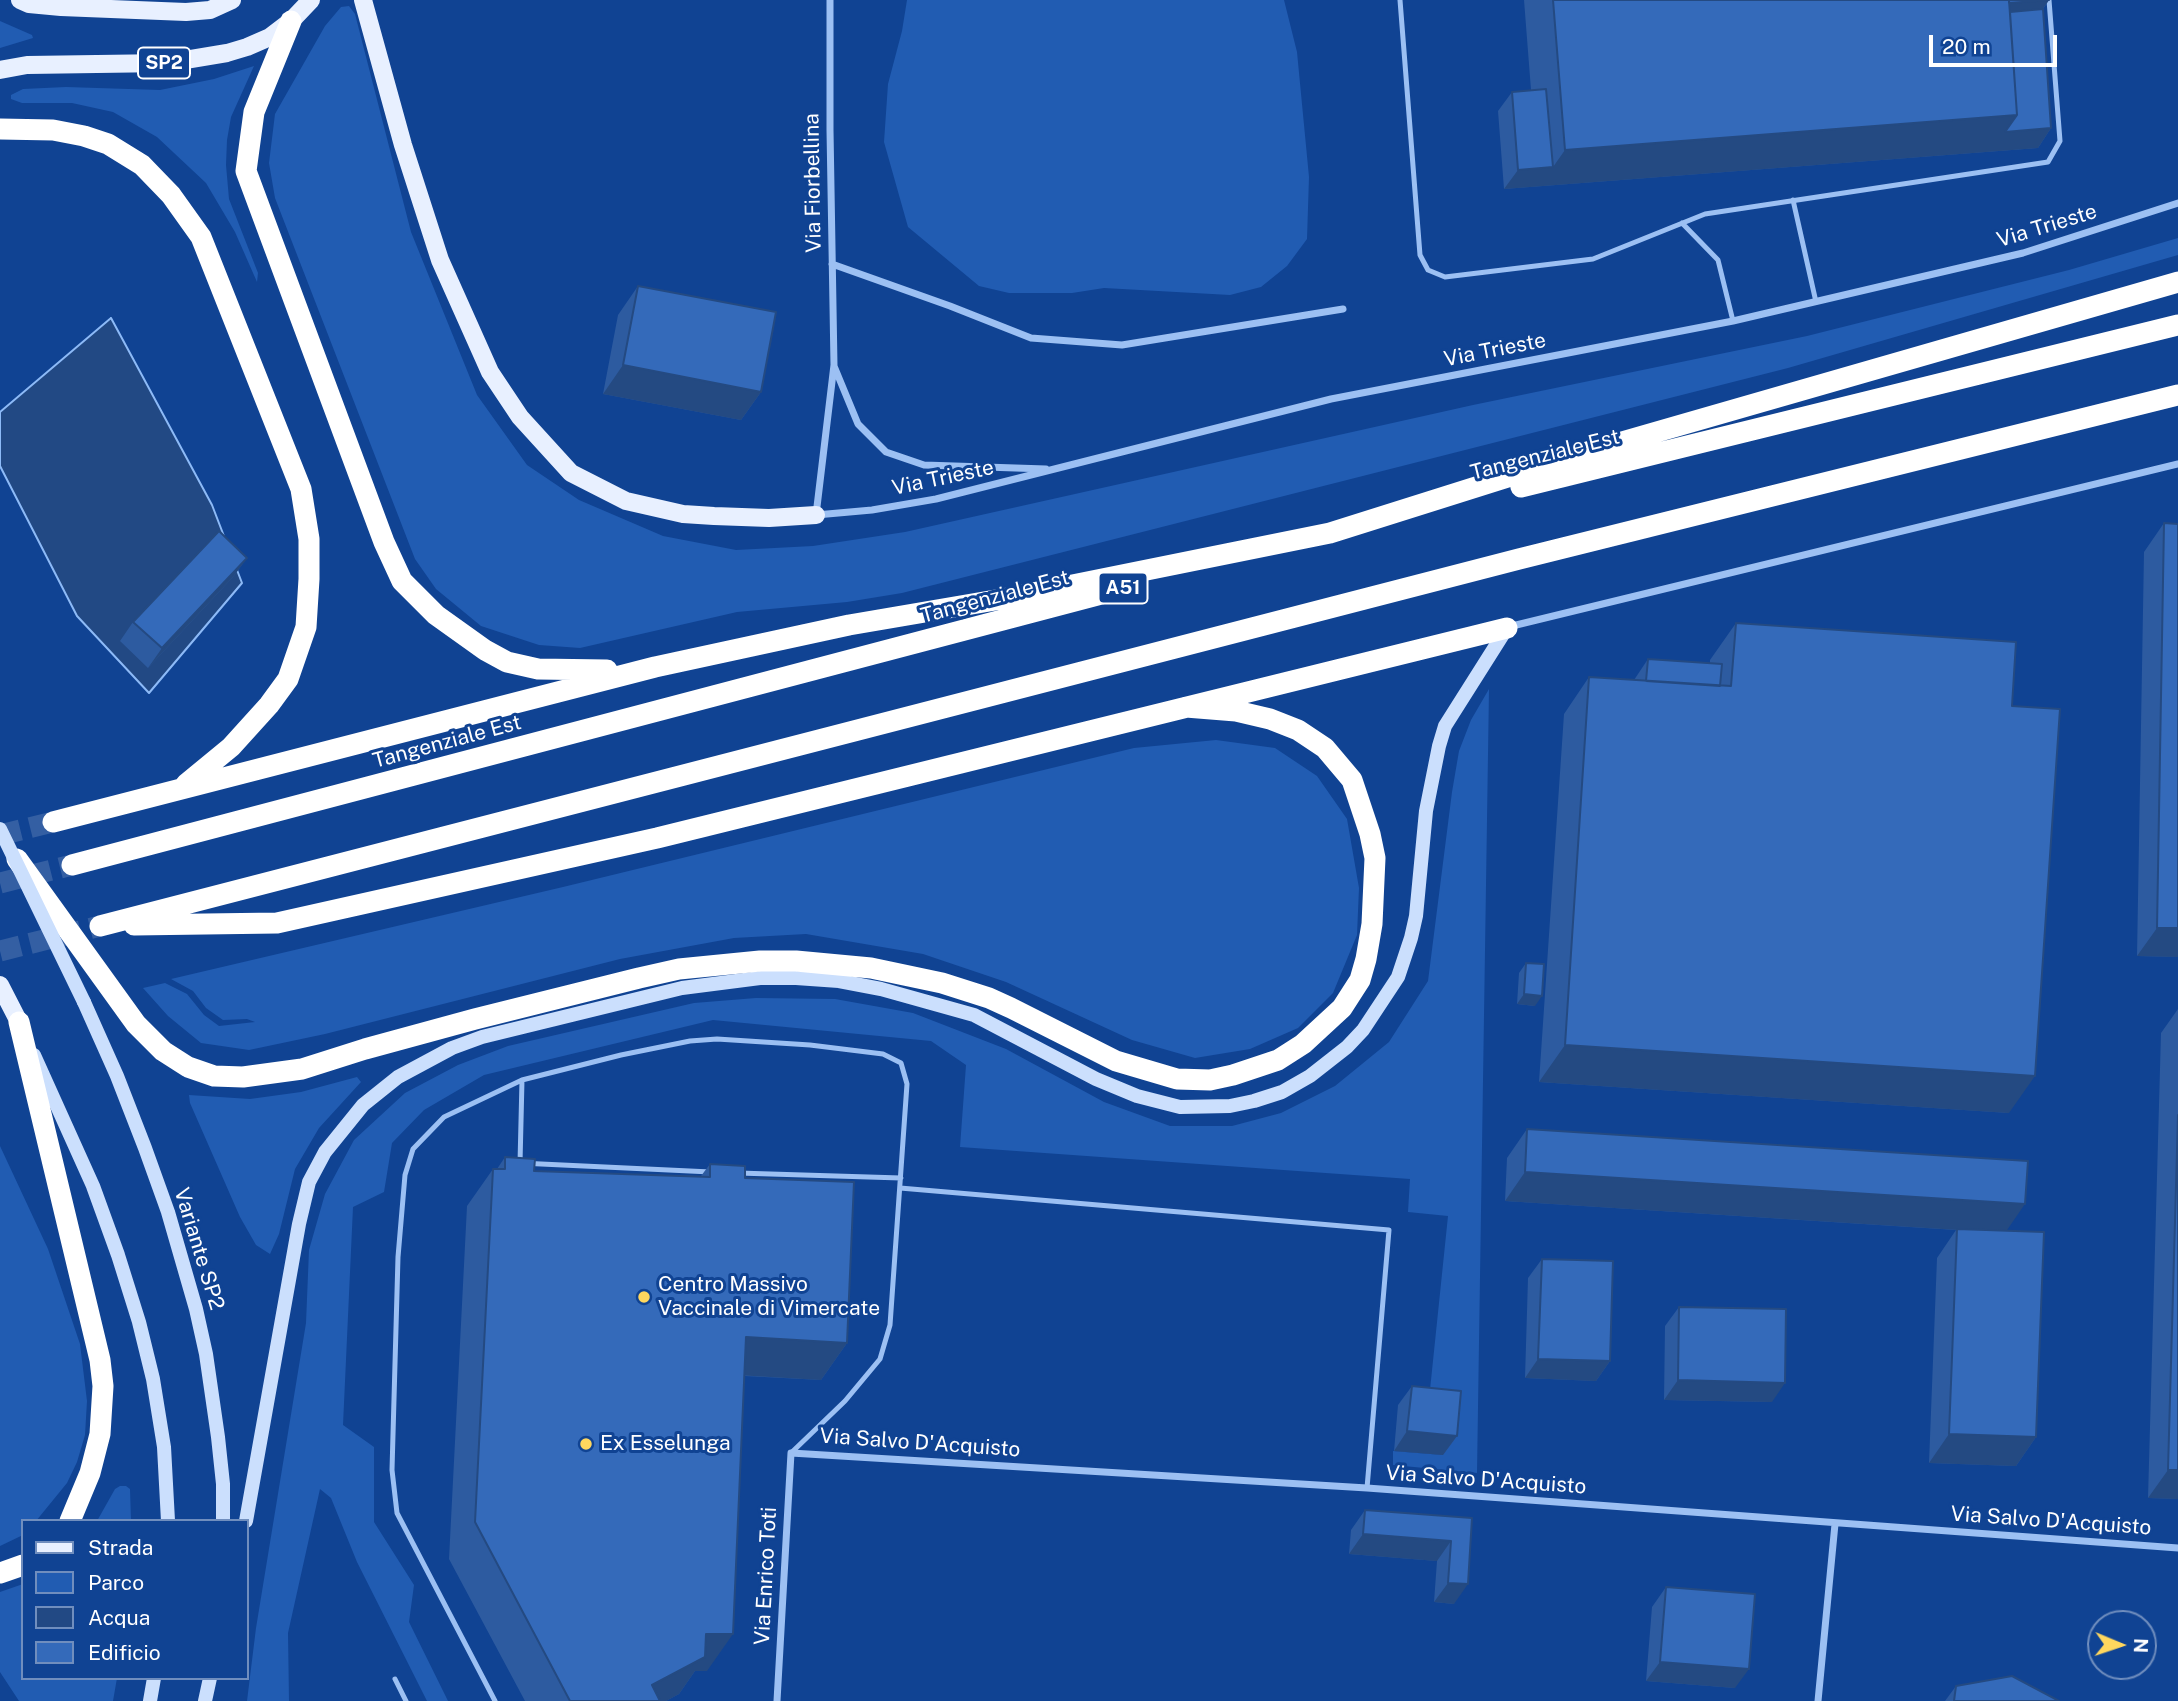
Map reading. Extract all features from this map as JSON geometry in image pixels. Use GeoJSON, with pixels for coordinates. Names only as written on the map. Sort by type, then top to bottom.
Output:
{"type":"FeatureCollection","features":[{"type":"Feature","properties":{"kind":"highway"},"geometry":{"type":"LineString","coordinates":[[291,21],[254,112],[246,171],[384,542],[402,581],[444,622],[507,662],[538,669],[586,671],[654,667]]}},
{"type":"Feature","properties":{"kind":"highway"},"geometry":{"type":"LineString","coordinates":[[0,129],[53,130],[108,144],[142,165],[172,195],[201,237],[301,489],[309,538],[306,627],[288,679],[269,705],[231,747],[179,789]]}},
{"type":"Feature","properties":{"kind":"highway"},"geometry":{"type":"LineString","coordinates":[[53,822],[654,667],[849,625],[1013,597],[1330,533],[1587,452],[2178,282]]}},
{"type":"Feature","properties":{"kind":"highway","name":"Tangenziale Est"},"geometry":{"type":"LineString","coordinates":[[72,865],[1330,533],[2178,325]]}},
{"type":"Feature","properties":{"kind":"highway"},"geometry":{"type":"LineString","coordinates":[[1507,628],[657,838],[277,923],[100,926],[1519,559],[2178,395]]}},
{"type":"Feature","properties":{"kind":"highway"},"geometry":{"type":"LineString","coordinates":[[12,852],[136,1024],[163,1051],[188,1067],[214,1076],[243,1077],[302,1069],[462,1022],[679,969],[760,961],[796,961],[871,968],[942,983],[989,998],[1116,1061],[1177,1079],[1210,1080],[1278,1060],[1303,1044],[1342,1008],[1360,980],[1366,959],[1372,924],[1375,858],[1362,804],[1352,780],[1325,748],[1298,730],[1270,719],[1236,711],[1186,707]]}},
{"type":"Feature","properties":{"kind":"highway"},"geometry":{"type":"LineString","coordinates":[[19,1022],[100,1360],[103,1386],[100,1434],[90,1473],[70,1519]]}},
{"type":"Feature","properties":{"kind":"highway"},"geometry":{"type":"LineString","coordinates":[[0,1573],[21,1566]]}},
{"type":"Feature","properties":{"kind":"main road"},"geometry":{"type":"LineString","coordinates":[[20,0],[29,4],[61,7],[186,12],[210,10],[232,0]]}},
{"type":"Feature","properties":{"kind":"main road","name":"SP2"},"geometry":{"type":"LineString","coordinates":[[0,70],[27,65],[167,63],[206,58],[247,47],[270,37],[291,21],[311,0]]}},
{"type":"Feature","properties":{"kind":"main road"},"geometry":{"type":"LineString","coordinates":[[363,0],[403,145],[440,260],[490,372],[520,417],[571,473],[626,501],[682,514],[769,518],[816,515]]}},
{"type":"Feature","properties":{"kind":"main road"},"geometry":{"type":"LineString","coordinates":[[246,1519],[299,1224],[309,1182],[325,1152],[363,1105],[398,1077],[452,1048],[482,1037],[682,988],[760,978],[796,978],[839,981],[881,989],[974,1015],[1096,1079],[1137,1096],[1180,1107],[1230,1106],[1282,1092],[1310,1076],[1348,1047],[1363,1030],[1398,977],[1416,916],[1426,811],[1445,726],[1507,628]]}},
{"type":"Feature","properties":{"kind":"main road","name":"Variante SP2"},"geometry":{"type":"LineString","coordinates":[[0,829],[117,1076],[168,1212],[196,1309],[214,1404],[223,1484],[222,1519]]}},
{"type":"Feature","properties":{"kind":"main road"},"geometry":{"type":"LineString","coordinates":[[0,985],[93,1186],[118,1255],[153,1379],[164,1447],[168,1519]]}},
{"type":"Feature","properties":{"kind":"main road"},"geometry":{"type":"LineString","coordinates":[[150,1701],[154,1680]]}},
{"type":"Feature","properties":{"kind":"main road"},"geometry":{"type":"LineString","coordinates":[[204,1701],[209,1680]]}},
{"type":"Feature","properties":{"kind":"street","name":"Via Fiorbellina"},"geometry":{"type":"LineString","coordinates":[[816,515],[834,365],[830,0]]}},
{"type":"Feature","properties":{"kind":"street","name":"Via Trieste"},"geometry":{"type":"LineString","coordinates":[[816,515],[872,510],[936,499],[1331,399],[1733,321],[1816,302],[2023,253],[2178,203]]}},
{"type":"Feature","properties":{"kind":"street"},"geometry":{"type":"LineString","coordinates":[[832,264],[1031,338],[1122,345],[1343,309]]}},
{"type":"Feature","properties":{"kind":"street","name":"Via Fiorbellina"},"geometry":{"type":"LineString","coordinates":[[834,365],[858,424],[886,452],[924,465],[1056,469]]}},
{"type":"Feature","properties":{"kind":"street"},"geometry":{"type":"LineString","coordinates":[[1507,628],[2178,464]]}},
{"type":"Feature","properties":{"kind":"street","name":"Via Salvo D'Acquisto"},"geometry":{"type":"LineString","coordinates":[[790,1453],[1367,1488],[2178,1548]]}},
{"type":"Feature","properties":{"kind":"street","name":"Via Enrico Toti"},"geometry":{"type":"LineString","coordinates":[[776,1701],[790,1453]]}},
{"type":"Feature","properties":{"kind":"street"},"geometry":{"type":"LineString","coordinates":[[1818,1701],[1835,1524]]}},
{"type":"Feature","properties":{"kind":"lane"},"geometry":{"type":"LineString","coordinates":[[1400,0],[1420,255],[1428,270],[1445,277],[1593,258],[1705,214],[2048,162],[2060,141],[2049,0]]}},
{"type":"Feature","properties":{"kind":"lane"},"geometry":{"type":"LineString","coordinates":[[1793,200],[1816,302]]}},
{"type":"Feature","properties":{"kind":"lane"},"geometry":{"type":"LineString","coordinates":[[1682,223],[1718,260],[1733,321]]}},
{"type":"Feature","properties":{"kind":"lane"},"geometry":{"type":"LineString","coordinates":[[495,1701],[397,1513],[391,1470],[398,1257],[405,1175],[413,1149],[444,1117],[522,1080],[690,1041],[717,1039],[810,1045],[883,1054],[901,1063],[907,1084],[890,1325],[880,1359],[845,1401],[790,1453]]}},
{"type":"Feature","properties":{"kind":"lane"},"geometry":{"type":"LineString","coordinates":[[522,1080],[520,1163],[723,1172]]}},
{"type":"Feature","properties":{"kind":"lane"},"geometry":{"type":"LineString","coordinates":[[732,1173],[901,1178]]}},
{"type":"Feature","properties":{"kind":"lane"},"geometry":{"type":"LineString","coordinates":[[900,1188],[1389,1230],[1367,1488]]}},
{"type":"Feature","properties":{"kind":"lane"},"geometry":{"type":"LineString","coordinates":[[395,1679],[406,1701]]}},
{"type":"Feature","properties":{"kind":"green space"},"geometry":{"type":"Polygon","coordinates":[[[907,0],[1284,0],[1297,52],[1309,177],[1307,239],[1287,266],[1261,287],[1230,295],[1104,288],[1072,293],[1009,293],[979,286],[908,227],[884,142],[888,84],[907,0]]]}},
{"type":"Feature","properties":{"kind":"green space"},"geometry":{"type":"Polygon","coordinates":[[[349,6],[355,14],[411,232],[477,395],[527,465],[579,500],[663,536],[736,550],[813,546],[905,532],[1473,405],[1807,336],[2069,270],[2178,238],[2178,255],[1788,368],[902,593],[847,602],[737,612],[580,648],[539,645],[481,626],[436,589],[415,559],[275,198],[269,163],[275,114],[325,26],[341,7],[349,6]]]}},
{"type":"Feature","properties":{"kind":"green space"},"geometry":{"type":"Polygon","coordinates":[[[0,21],[32,35],[33,38],[0,48],[0,21]]]}},
{"type":"Feature","properties":{"kind":"green space"},"geometry":{"type":"Polygon","coordinates":[[[254,66],[231,117],[226,165],[229,199],[258,273],[257,282],[235,232],[206,183],[157,137],[113,112],[72,103],[22,103],[11,99],[11,95],[23,89],[66,87],[160,90],[214,79],[254,66]]]}},
{"type":"Feature","properties":{"kind":"green space"},"geometry":{"type":"Polygon","coordinates":[[[1489,689],[1477,1473],[1393,1465],[1393,1451],[1443,1455],[1428,1409],[1448,1216],[1408,1212],[1410,1179],[960,1147],[966,1065],[931,1041],[713,1020],[484,1075],[424,1110],[392,1143],[384,1192],[353,1207],[343,1425],[374,1447],[374,1522],[414,1585],[409,1622],[448,1701],[427,1701],[357,1562],[331,1498],[320,1489],[288,1633],[289,1701],[247,1701],[256,1628],[306,1323],[309,1250],[325,1194],[354,1140],[405,1093],[458,1065],[508,1046],[694,1003],[756,998],[835,999],[913,1013],[1006,1049],[1104,1102],[1170,1126],[1232,1126],[1281,1113],[1335,1086],[1389,1042],[1428,981],[1459,751],[1471,720],[1489,689]]]}},
{"type":"Feature","properties":{"kind":"green space"},"geometry":{"type":"Polygon","coordinates":[[[1216,740],[1275,748],[1317,776],[1347,819],[1359,888],[1357,935],[1333,993],[1298,1028],[1250,1049],[1195,1058],[1132,1040],[1006,982],[923,954],[806,934],[734,938],[620,959],[325,1034],[249,1050],[201,1043],[168,1016],[143,988],[165,983],[187,994],[204,1015],[219,1026],[255,1022],[247,1019],[223,1020],[206,1008],[193,991],[171,979],[1134,748],[1216,740]]]}},
{"type":"Feature","properties":{"kind":"green space"},"geometry":{"type":"Polygon","coordinates":[[[357,1077],[361,1082],[319,1128],[295,1169],[279,1234],[270,1254],[256,1245],[240,1217],[190,1103],[189,1095],[250,1099],[301,1092],[357,1077]]]}},
{"type":"Feature","properties":{"kind":"green space"},"geometry":{"type":"Polygon","coordinates":[[[0,1146],[48,1249],[80,1344],[87,1401],[85,1435],[67,1483],[38,1519],[21,1519],[21,1536],[0,1546],[0,1146]]]}},
{"type":"Feature","properties":{"kind":"green space"},"geometry":{"type":"Polygon","coordinates":[[[126,1486],[130,1489],[131,1519],[98,1519],[115,1489],[126,1486]]]}},
{"type":"Feature","properties":{"kind":"green space"},"geometry":{"type":"Polygon","coordinates":[[[21,1585],[21,1680],[117,1680],[113,1701],[19,1701],[0,1672],[0,1592],[21,1585]]]}},
{"type":"Feature","properties":{"kind":"water"},"geometry":{"type":"Polygon","coordinates":[[[111,318],[212,505],[242,583],[149,693],[77,616],[0,466],[0,412],[111,318]]]}},
{"type":"Feature","properties":{"kind":"building"},"geometry":{"type":"Polygon","coordinates":[[[1553,0],[2009,0],[2017,115],[1565,150],[1553,0]]]}},
{"type":"Feature","properties":{"kind":"building"},"geometry":{"type":"Polygon","coordinates":[[[2009,0],[2049,0],[2009,3],[2009,0]]]}},
{"type":"Feature","properties":{"kind":"building"},"geometry":{"type":"Polygon","coordinates":[[[2043,9],[2051,128],[2005,132],[2017,115],[2010,12],[2043,9]]]}},
{"type":"Feature","properties":{"kind":"building"},"geometry":{"type":"Polygon","coordinates":[[[1546,89],[1553,167],[1518,170],[1512,92],[1546,89]]]}},
{"type":"Feature","properties":{"kind":"building"},"geometry":{"type":"Polygon","coordinates":[[[638,286],[776,312],[761,392],[623,365],[638,286]]]}},
{"type":"Feature","properties":{"kind":"building"},"geometry":{"type":"Polygon","coordinates":[[[2164,523],[2178,524],[2178,928],[2157,928],[2164,523]]]}},
{"type":"Feature","properties":{"kind":"building"},"geometry":{"type":"Polygon","coordinates":[[[219,531],[247,558],[162,648],[133,622],[219,531]]]}},
{"type":"Feature","properties":{"kind":"building"},"geometry":{"type":"Polygon","coordinates":[[[1736,623],[2016,642],[2012,706],[2060,709],[2035,1076],[1565,1045],[1589,677],[1731,686],[1736,623]]]}},
{"type":"Feature","properties":{"kind":"building"},"geometry":{"type":"Polygon","coordinates":[[[1648,659],[1722,664],[1720,686],[1646,681],[1648,659]]]}},
{"type":"Feature","properties":{"kind":"building"},"geometry":{"type":"Polygon","coordinates":[[[1526,963],[1544,964],[1542,996],[1524,994],[1526,963]]]}},
{"type":"Feature","properties":{"kind":"building"},"geometry":{"type":"Polygon","coordinates":[[[2178,1115],[2178,1470],[2168,1470],[2178,1115]]]}},
{"type":"Feature","properties":{"kind":"building"},"geometry":{"type":"Polygon","coordinates":[[[1527,1129],[2028,1161],[2025,1204],[1525,1172],[1527,1129]]]}},
{"type":"Feature","properties":{"kind":"building","name":"Ex Esselunga"},"geometry":{"type":"Polygon","coordinates":[[[505,1157],[535,1159],[534,1171],[710,1177],[710,1164],[745,1166],[745,1178],[854,1182],[847,1343],[746,1337],[733,1634],[706,1634],[705,1657],[652,1685],[660,1701],[570,1701],[475,1522],[493,1169],[505,1169],[505,1157]]]}},
{"type":"Feature","properties":{"kind":"building"},"geometry":{"type":"Polygon","coordinates":[[[1957,1229],[2044,1232],[2036,1437],[1949,1434],[1957,1229]]]}},
{"type":"Feature","properties":{"kind":"building"},"geometry":{"type":"Polygon","coordinates":[[[1542,1259],[1613,1261],[1610,1361],[1538,1359],[1542,1259]]]}},
{"type":"Feature","properties":{"kind":"building"},"geometry":{"type":"Polygon","coordinates":[[[1679,1307],[1786,1309],[1785,1383],[1678,1380],[1679,1307]]]}},
{"type":"Feature","properties":{"kind":"building"},"geometry":{"type":"Polygon","coordinates":[[[1412,1386],[1461,1391],[1457,1436],[1407,1431],[1412,1386]]]}},
{"type":"Feature","properties":{"kind":"building"},"geometry":{"type":"Polygon","coordinates":[[[1365,1510],[1472,1518],[1468,1584],[1448,1583],[1451,1541],[1363,1534],[1365,1510]]]}},
{"type":"Feature","properties":{"kind":"building"},"geometry":{"type":"Polygon","coordinates":[[[1666,1587],[1755,1594],[1749,1669],[1660,1662],[1666,1587]]]}},
{"type":"Feature","properties":{"kind":"building"},"geometry":{"type":"Polygon","coordinates":[[[2012,1676],[2059,1701],[1954,1701],[1956,1686],[2012,1676]]]}},
{"type":"Feature","properties":{"kind":"tunnel"},"geometry":{"type":"LineString","coordinates":[[0,835],[53,822]]}},
{"type":"Feature","properties":{"kind":"tunnel"},"geometry":{"type":"LineString","coordinates":[[0,883],[72,865]]}},
{"type":"Feature","properties":{"kind":"tunnel"},"geometry":{"type":"LineString","coordinates":[[0,951],[100,926]]}},
{"type":"Feature","properties":{"kind":"place","name":"Centro Massivo Vaccinale di Vimercate"},"geometry":{"type":"Point","coordinates":[644,1297]}},
{"type":"Feature","properties":{"kind":"place","name":"Ex Esselunga"},"geometry":{"type":"Point","coordinates":[586,1444]}}]}
